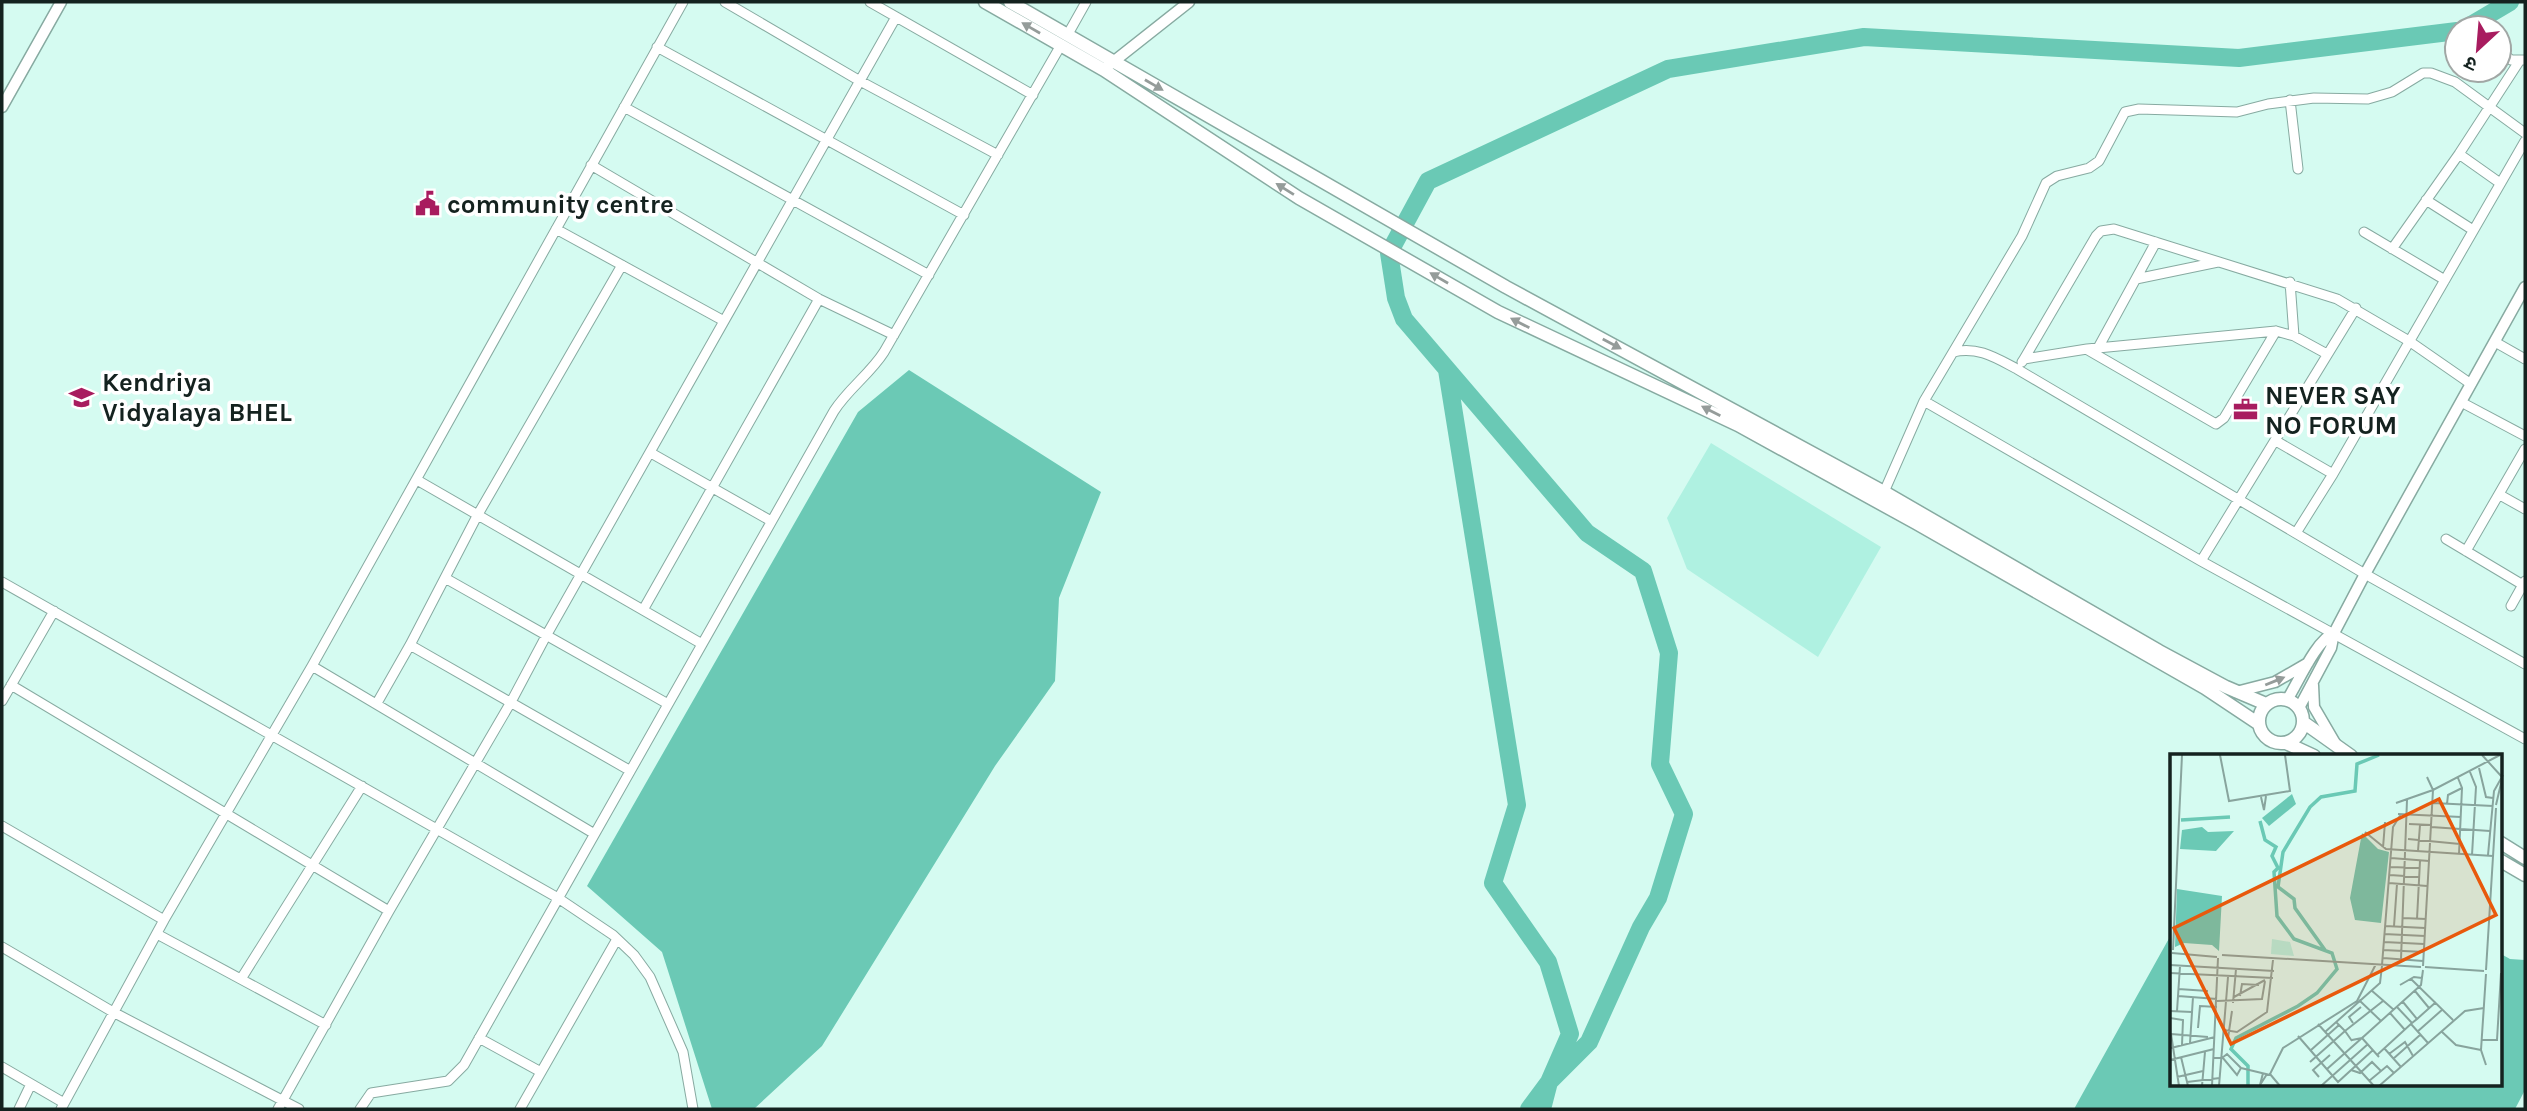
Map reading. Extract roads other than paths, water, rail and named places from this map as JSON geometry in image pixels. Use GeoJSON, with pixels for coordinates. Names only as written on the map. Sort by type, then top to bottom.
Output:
{"type":"FeatureCollection","features":[{"type":"Feature","properties":{"kind":"main road"},"geometry":{"type":"LineString","coordinates":[[985,2],[1114,62],[1506,287],[1884,492],[2147,644],[2236,692],[2266,704]]}},
{"type":"Feature","properties":{"kind":"main road"},"geometry":{"type":"LineString","coordinates":[[1010,2],[1104,70],[1280,187],[1498,312],[1738,425],[2215,693],[2259,724],[2272,742],[2286,743],[2310,754]]}},
{"type":"Feature","properties":{"kind":"main road"},"geometry":{"type":"LineString","coordinates":[[2259,724],[2259,717],[2266,704],[2273,700],[2287,700],[2299,708],[2303,722],[2298,735],[2286,743]]}},
{"type":"Feature","properties":{"kind":"main road"},"geometry":{"type":"LineString","coordinates":[[2303,722],[2348,754]]}},
{"type":"Feature","properties":{"kind":"main road"},"geometry":{"type":"LineString","coordinates":[[2502,844],[2525,858]]}},
{"type":"Feature","properties":{"kind":"main road"},"geometry":{"type":"LineString","coordinates":[[2502,861],[2525,875]]}},
{"type":"Feature","properties":{"kind":"street"},"geometry":{"type":"LineString","coordinates":[[2,107],[61,2]]}},
{"type":"Feature","properties":{"kind":"street"},"geometry":{"type":"LineString","coordinates":[[2,1067],[63,1106],[164,920],[417,480],[682,2]]}},
{"type":"Feature","properties":{"kind":"street"},"geometry":{"type":"LineString","coordinates":[[725,2],[860,81],[998,155]]}},
{"type":"Feature","properties":{"kind":"street"},"geometry":{"type":"LineString","coordinates":[[870,2],[1033,94]]}},
{"type":"Feature","properties":{"kind":"street"},"geometry":{"type":"LineString","coordinates":[[360,1109],[368,1096],[376,1091],[448,1081],[458,1073],[834,411],[846,394],[878,361],[1086,2]]}},
{"type":"Feature","properties":{"kind":"street"},"geometry":{"type":"LineString","coordinates":[[1104,70],[1189,2]]}},
{"type":"Feature","properties":{"kind":"street"},"geometry":{"type":"LineString","coordinates":[[280,1105],[511,702],[545,636],[897,17]]}},
{"type":"Feature","properties":{"kind":"street"},"geometry":{"type":"LineString","coordinates":[[657,47],[964,215]]}},
{"type":"Feature","properties":{"kind":"street"},"geometry":{"type":"LineString","coordinates":[[2392,249],[2524,60]]}},
{"type":"Feature","properties":{"kind":"street"},"geometry":{"type":"LineString","coordinates":[[1884,492],[1923,401],[2022,236],[2046,183],[2057,176],[2089,168],[2099,161],[2126,112],[2138,109],[2237,111],[2290,100],[2329,96],[2368,99],[2392,92],[2423,73],[2431,72],[2455,82],[2525,133]]}},
{"type":"Feature","properties":{"kind":"street"},"geometry":{"type":"LineString","coordinates":[[2290,100],[2298,169]]}},
{"type":"Feature","properties":{"kind":"street"},"geometry":{"type":"LineString","coordinates":[[624,107],[929,275]]}},
{"type":"Feature","properties":{"kind":"street"},"geometry":{"type":"LineString","coordinates":[[2296,533],[2333,474],[2525,141]]}},
{"type":"Feature","properties":{"kind":"street"},"geometry":{"type":"LineString","coordinates":[[2459,154],[2500,183]]}},
{"type":"Feature","properties":{"kind":"street"},"geometry":{"type":"LineString","coordinates":[[591,165],[819,299],[894,335]]}},
{"type":"Feature","properties":{"kind":"street"},"geometry":{"type":"LineString","coordinates":[[2426,200],[2473,230]]}},
{"type":"Feature","properties":{"kind":"street"},"geometry":{"type":"LineString","coordinates":[[556,229],[724,321]]}},
{"type":"Feature","properties":{"kind":"street"},"geometry":{"type":"LineString","coordinates":[[2017,369],[2101,230],[2114,229],[2315,290],[2356,308],[2471,384]]}},
{"type":"Feature","properties":{"kind":"street"},"geometry":{"type":"LineString","coordinates":[[2364,232],[2445,280]]}},
{"type":"Feature","properties":{"kind":"street"},"geometry":{"type":"LineString","coordinates":[[2098,348],[2156,242]]}},
{"type":"Feature","properties":{"kind":"street"},"geometry":{"type":"LineString","coordinates":[[2136,279],[2220,261]]}},
{"type":"Feature","properties":{"kind":"street"},"geometry":{"type":"LineString","coordinates":[[377,703],[477,516],[622,265]]}},
{"type":"Feature","properties":{"kind":"street"},"geometry":{"type":"LineString","coordinates":[[2290,282],[2294,335]]}},
{"type":"Feature","properties":{"kind":"street"},"geometry":{"type":"LineString","coordinates":[[2299,708],[2365,575],[2525,288]]}},
{"type":"Feature","properties":{"kind":"street"},"geometry":{"type":"LineString","coordinates":[[643,610],[819,299]]}},
{"type":"Feature","properties":{"kind":"street"},"geometry":{"type":"LineString","coordinates":[[2201,561],[2356,308]]}},
{"type":"Feature","properties":{"kind":"street"},"geometry":{"type":"LineString","coordinates":[[2024,359],[2087,349],[2276,331],[2294,335],[2327,354]]}},
{"type":"Feature","properties":{"kind":"street"},"geometry":{"type":"LineString","coordinates":[[2087,349],[2216,424],[2224,418],[2276,331]]}},
{"type":"Feature","properties":{"kind":"street"},"geometry":{"type":"LineString","coordinates":[[2495,342],[2525,359]]}},
{"type":"Feature","properties":{"kind":"street"},"geometry":{"type":"LineString","coordinates":[[1953,352],[1970,349],[1987,353],[2017,369],[2365,575],[2525,664]]}},
{"type":"Feature","properties":{"kind":"street"},"geometry":{"type":"LineString","coordinates":[[1923,401],[2201,561],[2525,739]]}},
{"type":"Feature","properties":{"kind":"street"},"geometry":{"type":"LineString","coordinates":[[2461,401],[2525,436]]}},
{"type":"Feature","properties":{"kind":"street"},"geometry":{"type":"LineString","coordinates":[[2276,441],[2333,474]]}},
{"type":"Feature","properties":{"kind":"street"},"geometry":{"type":"LineString","coordinates":[[2466,551],[2525,449]]}},
{"type":"Feature","properties":{"kind":"street"},"geometry":{"type":"LineString","coordinates":[[651,453],[771,521]]}},
{"type":"Feature","properties":{"kind":"street"},"geometry":{"type":"LineString","coordinates":[[417,480],[702,644]]}},
{"type":"Feature","properties":{"kind":"street"},"geometry":{"type":"LineString","coordinates":[[2500,495],[2525,509]]}},
{"type":"Feature","properties":{"kind":"street"},"geometry":{"type":"LineString","coordinates":[[2446,539],[2524,583],[2511,606]]}},
{"type":"Feature","properties":{"kind":"street"},"geometry":{"type":"LineString","coordinates":[[445,578],[668,704]]}},
{"type":"Feature","properties":{"kind":"street"},"geometry":{"type":"LineString","coordinates":[[2,582],[558,898],[617,939],[634,955],[650,977],[676,1032],[683,1052],[693,1109]]}},
{"type":"Feature","properties":{"kind":"street"},"geometry":{"type":"LineString","coordinates":[[2,701],[54,611]]}},
{"type":"Feature","properties":{"kind":"street"},"geometry":{"type":"LineString","coordinates":[[2287,700],[2324,638],[2334,633]]}},
{"type":"Feature","properties":{"kind":"street"},"geometry":{"type":"LineString","coordinates":[[410,645],[629,770]]}},
{"type":"Feature","properties":{"kind":"street"},"geometry":{"type":"LineString","coordinates":[[2236,692],[2275,682],[2310,662]]}},
{"type":"Feature","properties":{"kind":"street"},"geometry":{"type":"LineString","coordinates":[[312,666],[593,833]]}},
{"type":"Feature","properties":{"kind":"street"},"geometry":{"type":"LineString","coordinates":[[2313,682],[2315,707],[2338,748]]}},
{"type":"Feature","properties":{"kind":"street"},"geometry":{"type":"LineString","coordinates":[[11,685],[389,911]]}},
{"type":"Feature","properties":{"kind":"street"},"geometry":{"type":"LineString","coordinates":[[241,979],[362,786]]}},
{"type":"Feature","properties":{"kind":"street"},"geometry":{"type":"LineString","coordinates":[[2,827],[164,920]]}},
{"type":"Feature","properties":{"kind":"street"},"geometry":{"type":"LineString","coordinates":[[157,934],[326,1025]]}},
{"type":"Feature","properties":{"kind":"street"},"geometry":{"type":"LineString","coordinates":[[520,1109],[617,939]]}},
{"type":"Feature","properties":{"kind":"street"},"geometry":{"type":"LineString","coordinates":[[2,947],[280,1105],[299,1109]]}},
{"type":"Feature","properties":{"kind":"street"},"geometry":{"type":"LineString","coordinates":[[479,1038],[541,1072]]}},
{"type":"Feature","properties":{"kind":"street"},"geometry":{"type":"LineString","coordinates":[[19,1109],[32,1084]]}},
{"type":"Feature","properties":{"kind":"waterway"},"geometry":{"type":"LineString","coordinates":[[2490,14],[2510,2]]}},
{"type":"Feature","properties":{"kind":"waterway"},"geometry":{"type":"LineString","coordinates":[[1542,1109],[1549,1082],[1589,1042],[1641,927],[1658,898],[1684,814],[1660,764],[1669,653],[1643,571],[1587,533],[1404,319],[1396,298],[1389,253],[1428,181],[1668,69],[1864,37],[2239,58],[2443,33]]}},
{"type":"Feature","properties":{"kind":"waterway"},"geometry":{"type":"LineString","coordinates":[[1447,370],[1517,805],[1493,883],[1548,962],[1570,1034],[1549,1082],[1529,1109]]}},
{"type":"Feature","properties":{"kind":"place","name":"community centre"},"geometry":{"type":"Point","coordinates":[427,204]}},
{"type":"Feature","properties":{"kind":"place","name":"Kendriya Vidyalaya BHEL"},"geometry":{"type":"Point","coordinates":[82,397]}},
{"type":"Feature","properties":{"kind":"place","name":"NEVER SAY NO FORUM"},"geometry":{"type":"Point","coordinates":[2245,410]}}]}
